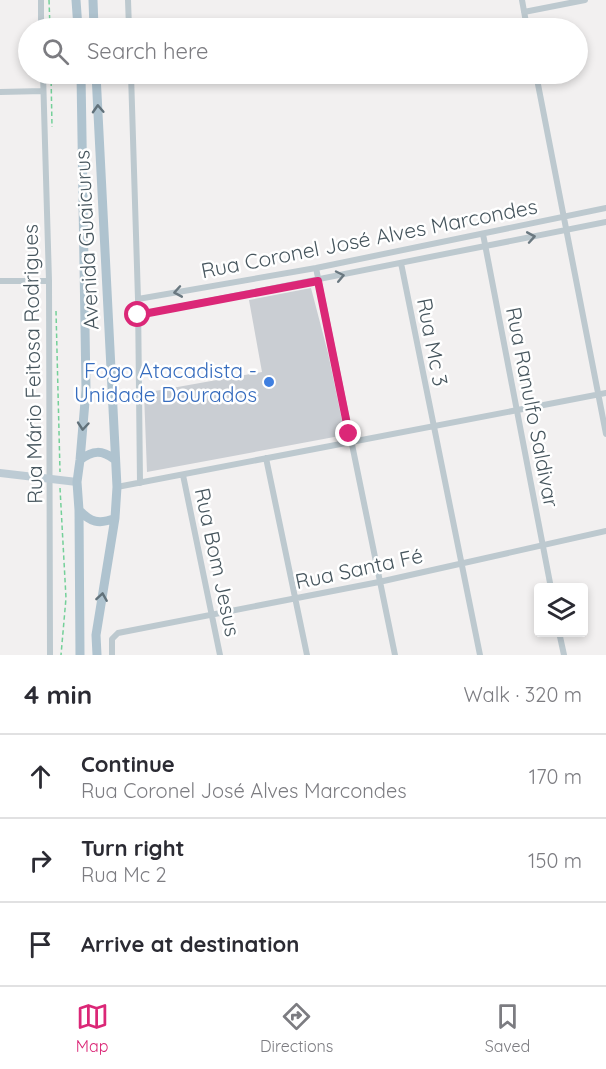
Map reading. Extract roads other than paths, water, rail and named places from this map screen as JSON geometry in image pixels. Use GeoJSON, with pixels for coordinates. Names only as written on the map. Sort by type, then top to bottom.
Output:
{"type":"FeatureCollection","features":[{"type":"Feature","properties":{"kind":"main road"},"geometry":{"type":"LineString","coordinates":[[76,0],[77,18]]}},
{"type":"Feature","properties":{"kind":"main road"},"geometry":{"type":"LineString","coordinates":[[93,0],[94,18]]}},
{"type":"Feature","properties":{"kind":"main road","name":"Avenida Guaicurus"},"geometry":{"type":"LineString","coordinates":[[80,655],[77,482],[86,390],[81,84]]}},
{"type":"Feature","properties":{"kind":"main road","name":"Avenida Guaicurus"},"geometry":{"type":"LineString","coordinates":[[96,84],[117,488],[115,518],[96,635],[97,655]]}},
{"type":"Feature","properties":{"kind":"main road"},"geometry":{"type":"LineString","coordinates":[[80,460],[99,451],[114,459]]}},
{"type":"Feature","properties":{"kind":"main road"},"geometry":{"type":"LineString","coordinates":[[79,510],[88,519],[99,523],[115,518]]}},
{"type":"Feature","properties":{"kind":"street"},"geometry":{"type":"LineString","coordinates":[[41,0],[41,18]]}},
{"type":"Feature","properties":{"kind":"street"},"geometry":{"type":"LineString","coordinates":[[128,0],[129,18]]}},
{"type":"Feature","properties":{"kind":"street"},"geometry":{"type":"LineString","coordinates":[[522,0],[525,18]]}},
{"type":"Feature","properties":{"kind":"street"},"geometry":{"type":"LineString","coordinates":[[524,12],[585,0]]}},
{"type":"Feature","properties":{"kind":"street","name":"Rua Mário Feitosa Rodrigues"},"geometry":{"type":"LineString","coordinates":[[43,84],[49,280],[50,655]]}},
{"type":"Feature","properties":{"kind":"street"},"geometry":{"type":"LineString","coordinates":[[130,84],[138,299],[140,483]]}},
{"type":"Feature","properties":{"kind":"street"},"geometry":{"type":"LineString","coordinates":[[538,84],[606,434]]}},
{"type":"Feature","properties":{"kind":"street"},"geometry":{"type":"LineString","coordinates":[[0,92],[43,91]]}},
{"type":"Feature","properties":{"kind":"street","name":"Rua Coronel José Alves Marcondes"},"geometry":{"type":"LineString","coordinates":[[138,299],[316,268],[606,208]]}},
{"type":"Feature","properties":{"kind":"street","name":"Rua Coronel José Alves Marcondes"},"geometry":{"type":"LineString","coordinates":[[138,315],[606,222]]}},
{"type":"Feature","properties":{"kind":"street","name":"Rua Ranulfo Saldivar"},"geometry":{"type":"LineString","coordinates":[[483,234],[550,583]]}},
{"type":"Feature","properties":{"kind":"street","name":"Rua Mc 3"},"geometry":{"type":"LineString","coordinates":[[401,263],[480,655]]}},
{"type":"Feature","properties":{"kind":"street"},"geometry":{"type":"LineString","coordinates":[[316,268],[395,655]]}},
{"type":"Feature","properties":{"kind":"street"},"geometry":{"type":"LineString","coordinates":[[0,281],[49,280]]}},
{"type":"Feature","properties":{"kind":"street"},"geometry":{"type":"LineString","coordinates":[[117,488],[606,393]]}},
{"type":"Feature","properties":{"kind":"street"},"geometry":{"type":"LineString","coordinates":[[266,458],[307,655]]}},
{"type":"Feature","properties":{"kind":"street"},"geometry":{"type":"LineString","coordinates":[[0,473],[77,482]]}},
{"type":"Feature","properties":{"kind":"street","name":"Rua Bom Jesus"},"geometry":{"type":"LineString","coordinates":[[183,475],[220,655]]}},
{"type":"Feature","properties":{"kind":"street","name":"Rua Santa Fé"},"geometry":{"type":"LineString","coordinates":[[112,655],[112,639],[118,633],[379,582],[606,531]]}},
{"type":"Feature","properties":{"kind":"street"},"geometry":{"type":"LineString","coordinates":[[561,637],[564,655]]}},
{"type":"Feature","properties":{"kind":"place","name":"Fogo Atacadista - Unidade Dourados"},"geometry":{"type":"Point","coordinates":[269,382]}}]}
